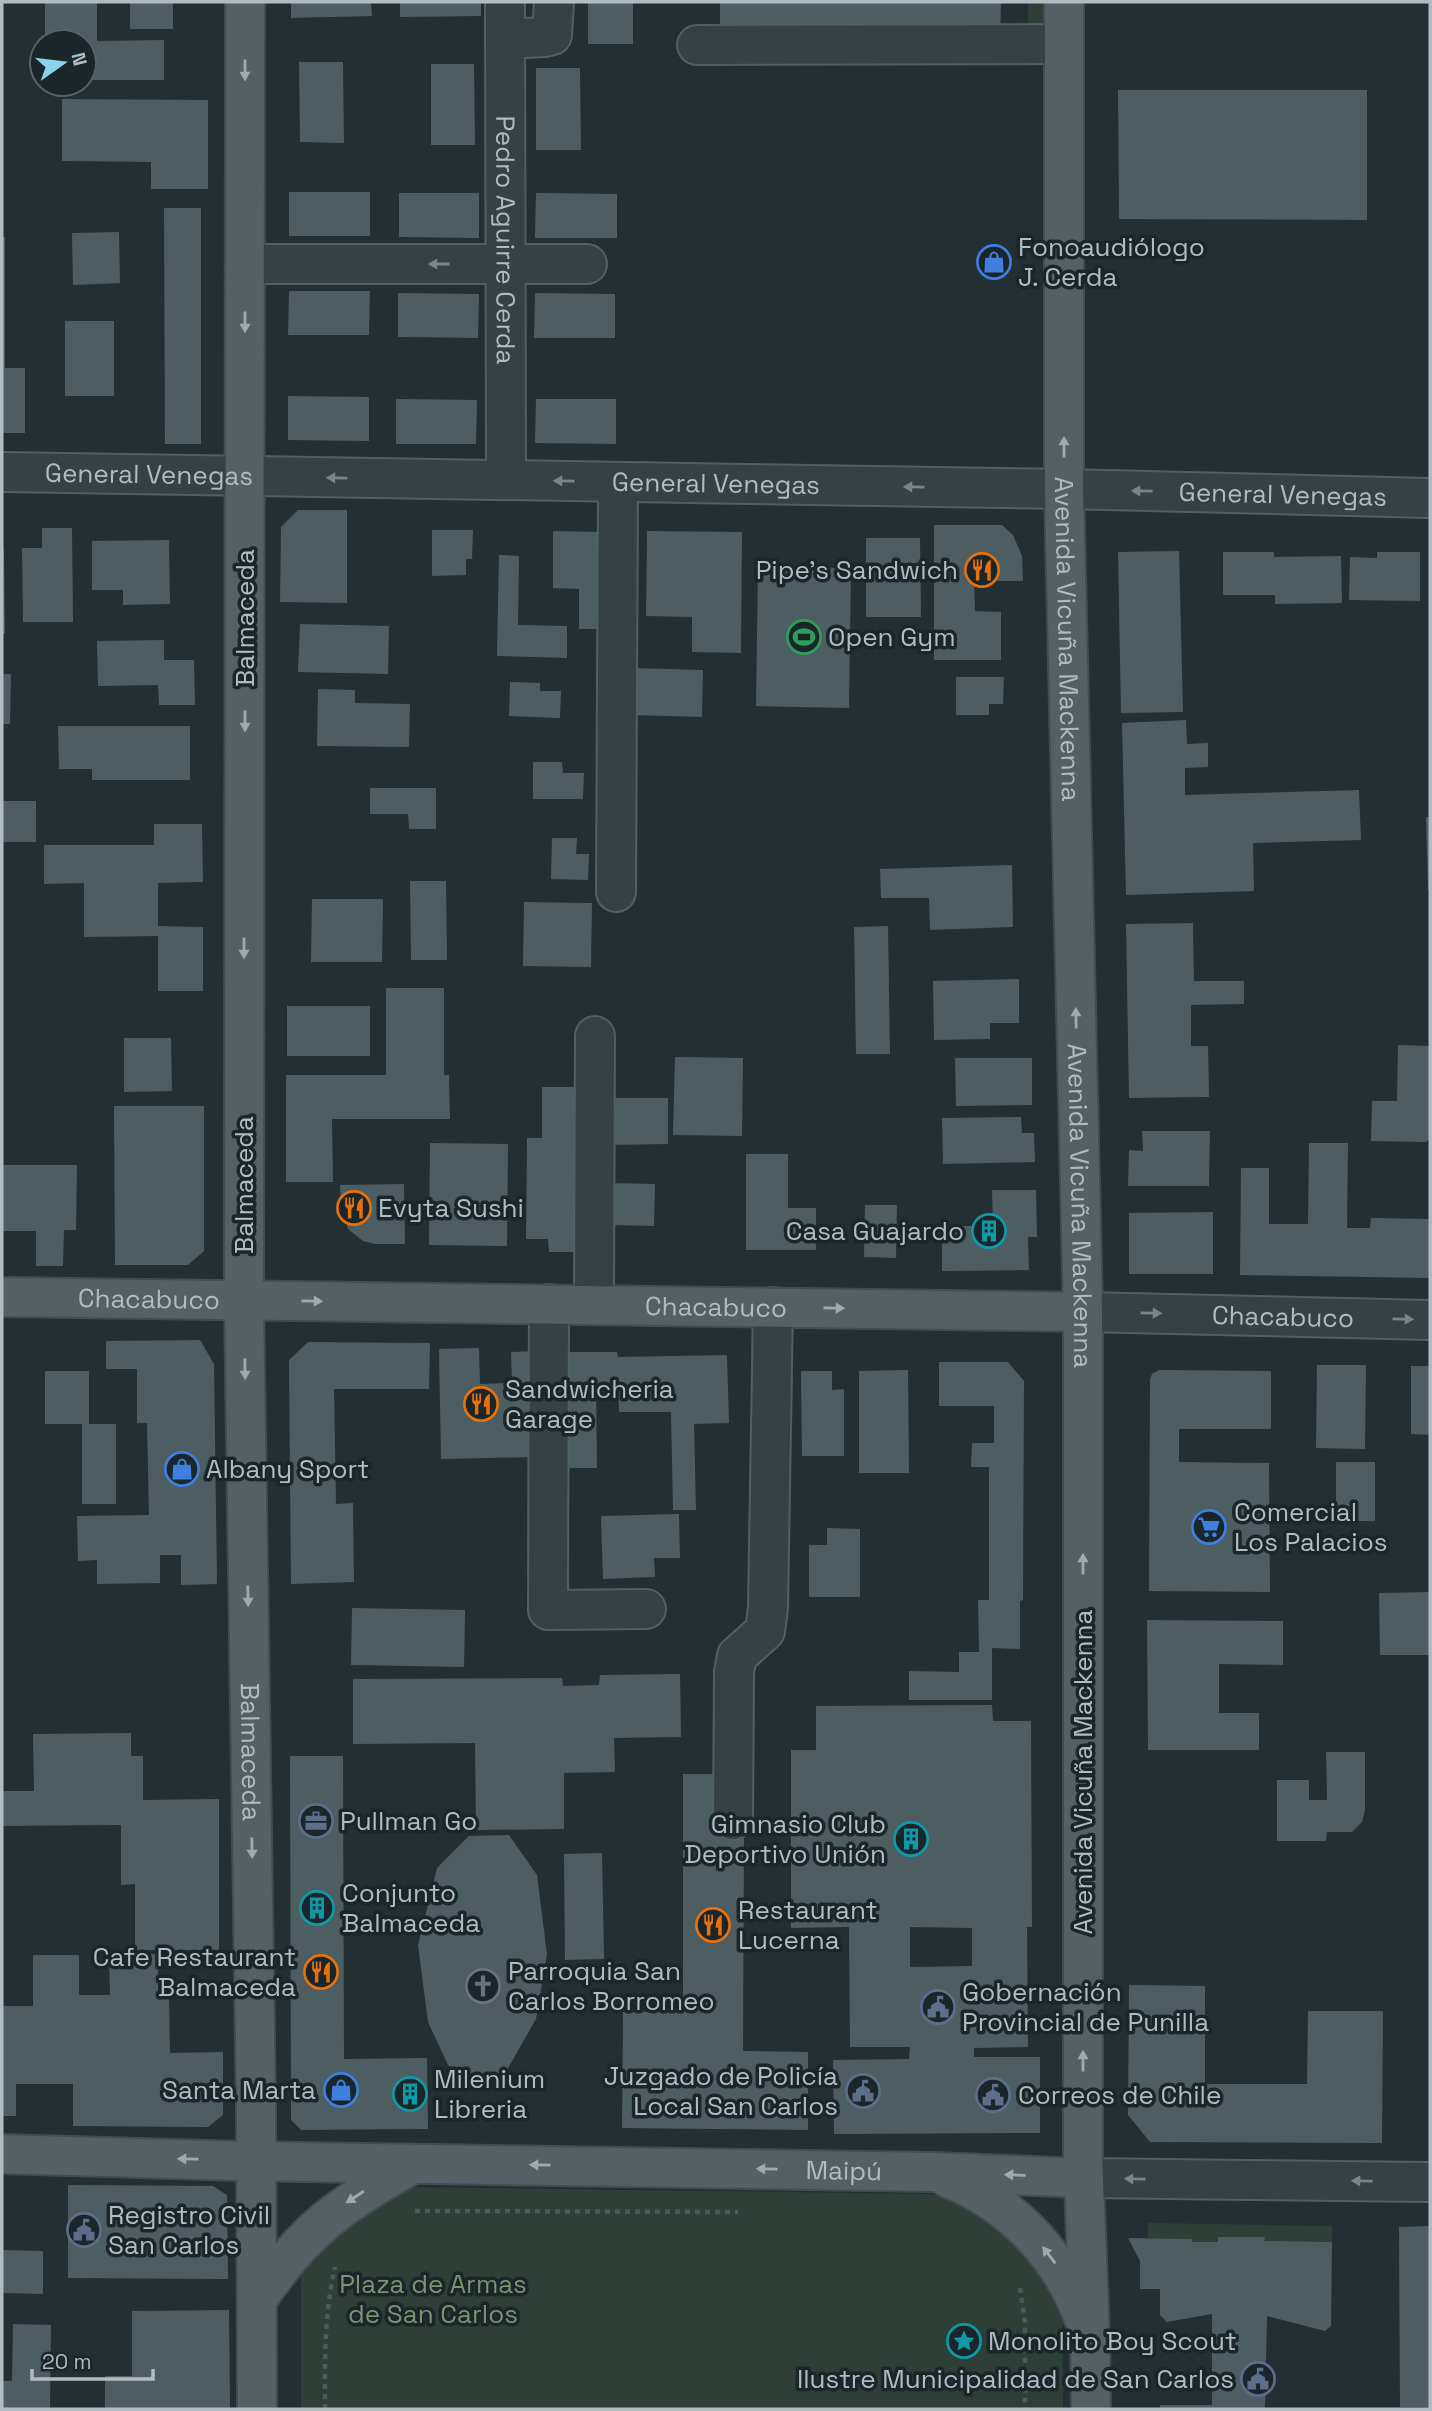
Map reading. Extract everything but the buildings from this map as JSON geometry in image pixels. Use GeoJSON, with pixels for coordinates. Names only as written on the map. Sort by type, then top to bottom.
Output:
{"type":"FeatureCollection","features":[{"type":"Feature","properties":{"kind":"main road","name":"Balmaceda"},"geometry":{"type":"LineString","coordinates":[[245,2],[244,1301],[257,2409]]}},
{"type":"Feature","properties":{"kind":"main road","name":"Avenida Vicuña Mackenna"},"geometry":{"type":"LineString","coordinates":[[1064,2],[1064,489],[1083,1312],[1084,2178],[1091,2409]]}},
{"type":"Feature","properties":{"kind":"main road","name":"Chacabuco"},"geometry":{"type":"LineString","coordinates":[[2,1297],[1083,1312]]}},
{"type":"Feature","properties":{"kind":"main road","name":"Maipú"},"geometry":{"type":"LineString","coordinates":[[2,2154],[933,2172],[1084,2178]]}},
{"type":"Feature","properties":{"kind":"main road"},"geometry":{"type":"LineString","coordinates":[[257,2300],[278,2268],[329,2217],[357,2196],[415,2163]]}},
{"type":"Feature","properties":{"kind":"main road"},"geometry":{"type":"LineString","coordinates":[[933,2172],[987,2197],[1011,2214],[1033,2235],[1068,2283],[1090,2338]]}},
{"type":"Feature","properties":{"kind":"street"},"geometry":{"type":"LineString","coordinates":[[505,20],[552,35],[554,2]]}},
{"type":"Feature","properties":{"kind":"street","name":"Pedro Aguirre Cerda"},"geometry":{"type":"LineString","coordinates":[[505,20],[506,480]]}},
{"type":"Feature","properties":{"kind":"street"},"geometry":{"type":"LineString","coordinates":[[696,45],[1065,44]]}},
{"type":"Feature","properties":{"kind":"street"},"geometry":{"type":"LineString","coordinates":[[246,264],[587,264]]}},
{"type":"Feature","properties":{"kind":"street","name":"General Venegas"},"geometry":{"type":"LineString","coordinates":[[2,472],[1064,489],[1430,498]]}},
{"type":"Feature","properties":{"kind":"street"},"geometry":{"type":"LineString","coordinates":[[616,892],[618,482]]}},
{"type":"Feature","properties":{"kind":"street"},"geometry":{"type":"LineString","coordinates":[[594,1304],[595,1036]]}},
{"type":"Feature","properties":{"kind":"street"},"geometry":{"type":"LineString","coordinates":[[549,1304],[548,1610],[646,1609]]}},
{"type":"Feature","properties":{"kind":"street"},"geometry":{"type":"LineString","coordinates":[[733,1820],[734,1672],[737,1656],[765,1631],[768,1608],[773,1307]]}},
{"type":"Feature","properties":{"kind":"street","name":"Chacabuco"},"geometry":{"type":"LineString","coordinates":[[1083,1312],[1430,1320]]}},
{"type":"Feature","properties":{"kind":"street","name":"Maipú"},"geometry":{"type":"LineString","coordinates":[[1084,2178],[1430,2182]]}},
{"type":"Feature","properties":{"kind":"path"},"geometry":{"type":"LineString","coordinates":[[405,2212],[427,2209],[745,2212]]}},
{"type":"Feature","properties":{"kind":"path"},"geometry":{"type":"LineString","coordinates":[[325,2409],[325,2342],[329,2292],[336,2262]]}},
{"type":"Feature","properties":{"kind":"path"},"geometry":{"type":"LineString","coordinates":[[1019,2282],[1025,2322],[1026,2409]]}},
{"type":"Feature","properties":{"kind":"green space"},"geometry":{"type":"Polygon","coordinates":[[[1028,2],[1050,2],[1050,30],[1028,30],[1028,2]]]}},
{"type":"Feature","properties":{"kind":"green space","name":"Plaza de Armas de San Carlos"},"geometry":{"type":"Polygon","coordinates":[[[405,2187],[928,2194],[953,2197],[1009,2224],[1062,2302],[1063,2409],[301,2409],[301,2273],[323,2244],[347,2223],[405,2187]]]}},
{"type":"Feature","properties":{"kind":"green space"},"geometry":{"type":"Polygon","coordinates":[[[1148,2223],[1332,2226],[1332,2242],[1264,2241],[1264,2237],[1219,2237],[1218,2242],[1148,2238],[1148,2223]]]}},
{"type":"Feature","properties":{"kind":"place","name":"Fonoaudiólogo J. Cerda"},"geometry":{"type":"Point","coordinates":[994,262]}},
{"type":"Feature","properties":{"kind":"place","name":"Pipe's Sandwich"},"geometry":{"type":"Point","coordinates":[982,570]}},
{"type":"Feature","properties":{"kind":"place","name":"Open Gym"},"geometry":{"type":"Point","coordinates":[804,637]}},
{"type":"Feature","properties":{"kind":"place","name":"Evyta Sushi"},"geometry":{"type":"Point","coordinates":[354,1208]}},
{"type":"Feature","properties":{"kind":"place","name":"Casa Guajardo"},"geometry":{"type":"Point","coordinates":[989,1231]}},
{"type":"Feature","properties":{"kind":"place","name":"Sandwicheria Garage"},"geometry":{"type":"Point","coordinates":[481,1404]}},
{"type":"Feature","properties":{"kind":"place","name":"Albany Sport"},"geometry":{"type":"Point","coordinates":[182,1469]}},
{"type":"Feature","properties":{"kind":"place","name":"Comercial Los Palacios"},"geometry":{"type":"Point","coordinates":[1209,1527]}},
{"type":"Feature","properties":{"kind":"place","name":"Pullman Go"},"geometry":{"type":"Point","coordinates":[316,1821]}},
{"type":"Feature","properties":{"kind":"place","name":"Gimnasio Club Deportivo Unión"},"geometry":{"type":"Point","coordinates":[911,1839]}},
{"type":"Feature","properties":{"kind":"place","name":"Conjunto Balmaceda"},"geometry":{"type":"Point","coordinates":[317,1908]}},
{"type":"Feature","properties":{"kind":"place","name":"Restaurant Lucerna"},"geometry":{"type":"Point","coordinates":[713,1925]}},
{"type":"Feature","properties":{"kind":"place","name":"Cafe Restaurant Balmaceda"},"geometry":{"type":"Point","coordinates":[321,1972]}},
{"type":"Feature","properties":{"kind":"place","name":"Parroquia San Carlos Borromeo"},"geometry":{"type":"Point","coordinates":[483,1986]}},
{"type":"Feature","properties":{"kind":"place","name":"Gobernación Provincial de Punilla"},"geometry":{"type":"Point","coordinates":[938,2007]}},
{"type":"Feature","properties":{"kind":"place","name":"Santa Marta"},"geometry":{"type":"Point","coordinates":[341,2090]}},
{"type":"Feature","properties":{"kind":"place","name":"Juzgado de Policía Local San Carlos"},"geometry":{"type":"Point","coordinates":[863,2091]}},
{"type":"Feature","properties":{"kind":"place","name":"Milenium Libreria"},"geometry":{"type":"Point","coordinates":[410,2094]}},
{"type":"Feature","properties":{"kind":"place","name":"Correos de Chile"},"geometry":{"type":"Point","coordinates":[993,2095]}},
{"type":"Feature","properties":{"kind":"place","name":"Registro Civil San Carlos"},"geometry":{"type":"Point","coordinates":[84,2230]}},
{"type":"Feature","properties":{"kind":"place","name":"Monolito Boy Scout"},"geometry":{"type":"Point","coordinates":[964,2341]}},
{"type":"Feature","properties":{"kind":"place","name":"Ilustre Municipalidad de San Carlos"},"geometry":{"type":"Point","coordinates":[1258,2379]}}]}
